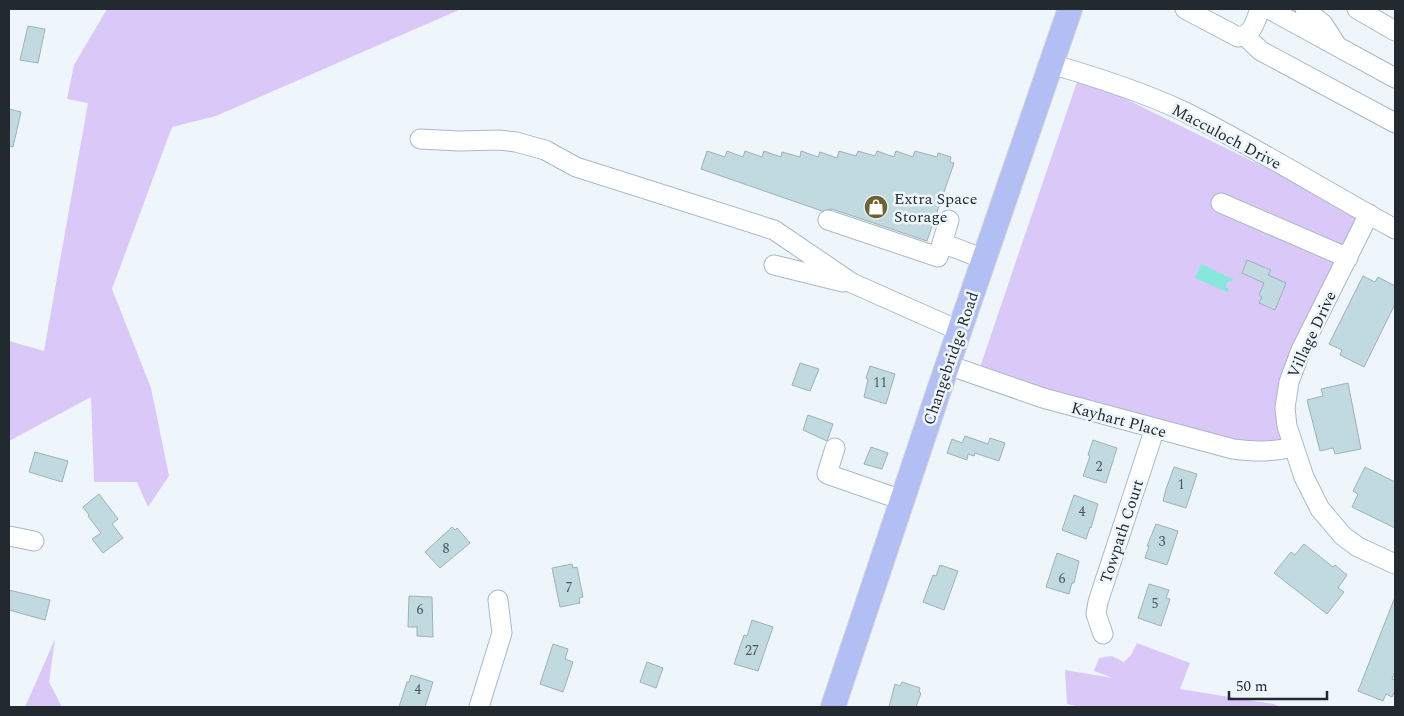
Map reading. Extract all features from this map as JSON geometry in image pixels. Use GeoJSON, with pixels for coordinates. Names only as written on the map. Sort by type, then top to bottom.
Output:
{"type":"FeatureCollection","features":[{"type":"Feature","properties":{"kind":"main road","name":"Changebridge Road"},"geometry":{"type":"LineString","coordinates":[[833,707],[1070,9]]}},
{"type":"Feature","properties":{"kind":"street"},"geometry":{"type":"LineString","coordinates":[[1186,9],[1238,37],[1245,36],[1252,29],[1260,9]]}},
{"type":"Feature","properties":{"kind":"street"},"geometry":{"type":"LineString","coordinates":[[1269,9],[1395,78]]}},
{"type":"Feature","properties":{"kind":"street"},"geometry":{"type":"LineString","coordinates":[[1357,9],[1395,31]]}},
{"type":"Feature","properties":{"kind":"street"},"geometry":{"type":"LineString","coordinates":[[1300,10],[1323,24],[1337,47]]}},
{"type":"Feature","properties":{"kind":"street"},"geometry":{"type":"LineString","coordinates":[[1245,36],[1261,51],[1395,123]]}},
{"type":"Feature","properties":{"kind":"street","name":"Macculoch Drive"},"geometry":{"type":"LineString","coordinates":[[1051,64],[1099,78],[1181,111],[1256,150],[1395,229]]}},
{"type":"Feature","properties":{"kind":"street"},"geometry":{"type":"LineString","coordinates":[[420,139],[499,140],[516,142],[545,150],[576,167],[774,230],[852,284]]}},
{"type":"Feature","properties":{"kind":"street"},"geometry":{"type":"LineString","coordinates":[[1221,203],[1348,258]]}},
{"type":"Feature","properties":{"kind":"street","name":"Village Drive"},"geometry":{"type":"LineString","coordinates":[[1369,214],[1301,350],[1289,382],[1286,408],[1287,426],[1307,486],[1320,509],[1343,536],[1358,547],[1395,564]]}},
{"type":"Feature","properties":{"kind":"street"},"geometry":{"type":"LineString","coordinates":[[828,220],[938,257],[949,220]]}},
{"type":"Feature","properties":{"kind":"street"},"geometry":{"type":"LineString","coordinates":[[942,243],[984,259]]}},
{"type":"Feature","properties":{"kind":"street"},"geometry":{"type":"LineString","coordinates":[[774,265],[852,284],[960,331]]}},
{"type":"Feature","properties":{"kind":"street","name":"Kayhart Place"},"geometry":{"type":"LineString","coordinates":[[948,365],[1043,398],[1247,451],[1271,452],[1294,447]]}},
{"type":"Feature","properties":{"kind":"street","name":"Towpath Court"},"geometry":{"type":"LineString","coordinates":[[1103,634],[1096,614],[1098,602],[1155,428]]}},
{"type":"Feature","properties":{"kind":"street"},"geometry":{"type":"LineString","coordinates":[[835,448],[827,474],[902,500]]}},
{"type":"Feature","properties":{"kind":"street"},"geometry":{"type":"LineString","coordinates":[[9,536],[34,540]]}},
{"type":"Feature","properties":{"kind":"street"},"geometry":{"type":"LineString","coordinates":[[479,707],[502,633],[498,600]]}},
{"type":"Feature","properties":{"kind":"shaded area"},"geometry":{"type":"Polygon","coordinates":[[[107,9],[461,9],[216,116],[172,127],[112,289],[151,388],[169,476],[148,507],[137,482],[94,482],[91,397],[9,441],[9,341],[44,351],[88,103],[67,99],[74,65],[107,9]]]}},
{"type":"Feature","properties":{"kind":"shaded area"},"geometry":{"type":"Polygon","coordinates":[[[1079,76],[1368,218],[1291,391],[1288,450],[1056,404],[976,379],[1079,76]]]}},
{"type":"Feature","properties":{"kind":"shaded area"},"geometry":{"type":"Polygon","coordinates":[[[1201,264],[1233,279],[1232,282],[1226,283],[1226,287],[1229,289],[1227,292],[1195,278],[1201,264]]]}},
{"type":"Feature","properties":{"kind":"shaded area"},"geometry":{"type":"Polygon","coordinates":[[[55,639],[49,682],[62,707],[25,707],[55,639]]]}},
{"type":"Feature","properties":{"kind":"shaded area"},"geometry":{"type":"Polygon","coordinates":[[[1137,643],[1190,663],[1180,689],[1274,704],[1280,707],[1081,707],[1067,704],[1065,670],[1113,678],[1094,671],[1099,658],[1112,656],[1124,662],[1131,655],[1137,643]]]}},
{"type":"Feature","properties":{"kind":"building"},"geometry":{"type":"Polygon","coordinates":[[[28,26],[45,29],[38,63],[20,60],[28,26]]]}},
{"type":"Feature","properties":{"kind":"building"},"geometry":{"type":"Polygon","coordinates":[[[9,109],[21,112],[13,147],[9,146],[9,109]]]}},
{"type":"Feature","properties":{"kind":"building","name":"Extra Space Storage"},"geometry":{"type":"Polygon","coordinates":[[[707,151],[725,157],[727,151],[743,157],[745,151],[762,157],[764,151],[781,157],[782,152],[800,157],[801,151],[818,157],[820,152],[837,158],[839,151],[856,156],[858,151],[875,156],[877,151],[894,157],[896,151],[913,157],[915,151],[937,157],[938,153],[951,157],[950,162],[954,163],[927,241],[832,209],[822,211],[701,169],[707,151]]]}},
{"type":"Feature","properties":{"kind":"building"},"geometry":{"type":"Polygon","coordinates":[[[1247,260],[1271,270],[1268,275],[1286,283],[1275,310],[1259,303],[1262,297],[1259,295],[1264,283],[1242,273],[1247,260]]]}},
{"type":"Feature","properties":{"kind":"building"},"geometry":{"type":"Polygon","coordinates":[[[1363,276],[1375,282],[1378,277],[1395,286],[1395,304],[1364,367],[1340,355],[1342,350],[1329,344],[1363,276]]]}},
{"type":"Feature","properties":{"kind":"building"},"geometry":{"type":"Polygon","coordinates":[[[800,363],[819,369],[810,391],[792,385],[800,363]]]}},
{"type":"Feature","properties":{"kind":"building"},"geometry":{"type":"Polygon","coordinates":[[[870,366],[895,374],[886,404],[864,397],[868,379],[866,378],[870,366]]]}},
{"type":"Feature","properties":{"kind":"building"},"geometry":{"type":"Polygon","coordinates":[[[1348,383],[1361,449],[1335,454],[1333,448],[1320,451],[1307,400],[1323,396],[1321,389],[1348,383]]]}},
{"type":"Feature","properties":{"kind":"building"},"geometry":{"type":"Polygon","coordinates":[[[808,415],[833,424],[827,441],[803,430],[808,415]]]}},
{"type":"Feature","properties":{"kind":"building"},"geometry":{"type":"Polygon","coordinates":[[[965,436],[988,444],[990,438],[1005,443],[999,461],[975,453],[974,456],[968,454],[967,460],[947,453],[952,439],[962,443],[965,436]]]}},
{"type":"Feature","properties":{"kind":"building"},"geometry":{"type":"Polygon","coordinates":[[[1093,440],[1117,448],[1106,483],[1083,476],[1093,440]]]}},
{"type":"Feature","properties":{"kind":"building"},"geometry":{"type":"Polygon","coordinates":[[[871,447],[888,453],[882,469],[864,464],[871,447]]]}},
{"type":"Feature","properties":{"kind":"building"},"geometry":{"type":"Polygon","coordinates":[[[35,452],[68,461],[62,482],[29,472],[35,452]]]}},
{"type":"Feature","properties":{"kind":"building"},"geometry":{"type":"Polygon","coordinates":[[[1174,467],[1197,474],[1186,508],[1163,501],[1174,467]]]}},
{"type":"Feature","properties":{"kind":"building"},"geometry":{"type":"Polygon","coordinates":[[[1365,467],[1395,482],[1395,528],[1352,507],[1358,494],[1353,491],[1365,467]]]}},
{"type":"Feature","properties":{"kind":"building"},"geometry":{"type":"Polygon","coordinates":[[[99,494],[118,519],[112,524],[123,538],[103,553],[92,539],[101,533],[83,507],[99,494]]]}},
{"type":"Feature","properties":{"kind":"building"},"geometry":{"type":"Polygon","coordinates":[[[1074,495],[1098,504],[1086,539],[1062,530],[1074,495]]]}},
{"type":"Feature","properties":{"kind":"building"},"geometry":{"type":"Polygon","coordinates":[[[1156,524],[1178,531],[1167,565],[1145,558],[1149,546],[1147,546],[1156,524]]]}},
{"type":"Feature","properties":{"kind":"building"},"geometry":{"type":"Polygon","coordinates":[[[452,527],[455,530],[457,528],[470,543],[440,568],[425,552],[452,527]]]}},
{"type":"Feature","properties":{"kind":"building"},"geometry":{"type":"Polygon","coordinates":[[[1304,544],[1333,567],[1335,565],[1347,575],[1338,588],[1344,592],[1327,614],[1274,573],[1291,552],[1295,555],[1304,544]]]}},
{"type":"Feature","properties":{"kind":"building"},"geometry":{"type":"Polygon","coordinates":[[[1057,553],[1079,561],[1074,583],[1072,583],[1069,594],[1046,587],[1057,553]]]}},
{"type":"Feature","properties":{"kind":"building"},"geometry":{"type":"Polygon","coordinates":[[[572,564],[573,568],[577,567],[583,597],[579,598],[580,603],[560,607],[552,568],[572,564]]]}},
{"type":"Feature","properties":{"kind":"building"},"geometry":{"type":"Polygon","coordinates":[[[940,565],[958,571],[944,610],[923,602],[933,575],[936,576],[940,565]]]}},
{"type":"Feature","properties":{"kind":"building"},"geometry":{"type":"Polygon","coordinates":[[[1149,584],[1169,590],[1166,598],[1170,599],[1161,626],[1138,618],[1149,584]]]}},
{"type":"Feature","properties":{"kind":"building"},"geometry":{"type":"Polygon","coordinates":[[[9,590],[50,600],[45,620],[9,610],[9,590]]]}},
{"type":"Feature","properties":{"kind":"building"},"geometry":{"type":"Polygon","coordinates":[[[409,596],[432,597],[433,637],[417,636],[417,627],[408,627],[409,596]]]}},
{"type":"Feature","properties":{"kind":"building"},"geometry":{"type":"Polygon","coordinates":[[[1395,597],[1395,671],[1392,679],[1395,680],[1395,691],[1392,697],[1386,694],[1383,701],[1358,691],[1395,597]]]}},
{"type":"Feature","properties":{"kind":"building"},"geometry":{"type":"Polygon","coordinates":[[[752,620],[773,627],[758,671],[734,664],[744,635],[747,636],[752,620]]]}},
{"type":"Feature","properties":{"kind":"building"},"geometry":{"type":"Polygon","coordinates":[[[553,644],[568,649],[565,659],[573,662],[563,692],[540,684],[553,644]]]}},
{"type":"Feature","properties":{"kind":"building"},"geometry":{"type":"Polygon","coordinates":[[[647,662],[663,668],[656,688],[640,682],[647,662]]]}},
{"type":"Feature","properties":{"kind":"building"},"geometry":{"type":"Polygon","coordinates":[[[411,675],[433,682],[425,707],[399,707],[411,675]]]}},
{"type":"Feature","properties":{"kind":"building"},"geometry":{"type":"Polygon","coordinates":[[[902,682],[920,688],[919,692],[921,693],[916,707],[889,707],[895,684],[900,686],[902,682]]]}},
{"type":"Feature","properties":{"kind":"tunnel"},"geometry":{"type":"LineString","coordinates":[[1290,9],[1294,11]]}},
{"type":"Feature","properties":{"kind":"place","name":"Extra Space Storage"},"geometry":{"type":"Point","coordinates":[876,207]}}]}
